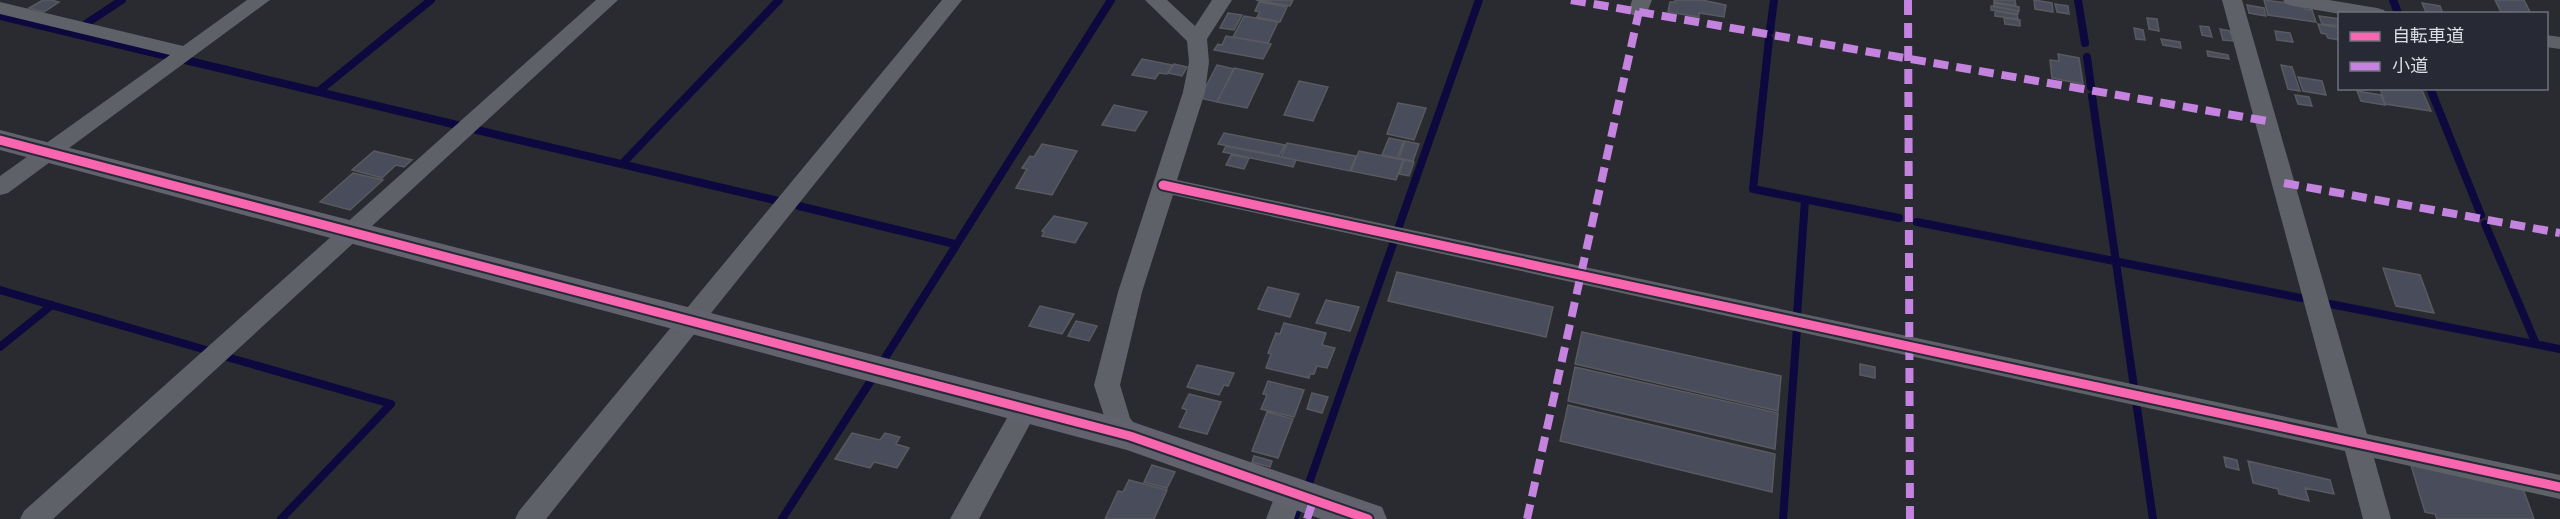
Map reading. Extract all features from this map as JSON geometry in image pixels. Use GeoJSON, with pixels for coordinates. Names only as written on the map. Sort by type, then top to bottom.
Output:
{"type":"FeatureCollection","features":[{"type":"Feature","properties":{"kind":"street"},"geometry":{"type":"LineString","coordinates":[[0,187],[260,0]]}},
{"type":"Feature","properties":{"kind":"street"},"geometry":{"type":"LineString","coordinates":[[34,519],[608,0]]}},
{"type":"Feature","properties":{"kind":"street"},"geometry":{"type":"LineString","coordinates":[[529,519],[952,0]]}},
{"type":"Feature","properties":{"kind":"street"},"geometry":{"type":"LineString","coordinates":[[1155,0],[1197,39]]}},
{"type":"Feature","properties":{"kind":"street"},"geometry":{"type":"LineString","coordinates":[[1131,436],[1118,423],[1107,385],[1130,292],[1194,92],[1199,62],[1197,39],[1222,0]]}},
{"type":"Feature","properties":{"kind":"street"},"geometry":{"type":"LineString","coordinates":[[2232,0],[2377,519]]}},
{"type":"Feature","properties":{"kind":"street"},"geometry":{"type":"LineString","coordinates":[[2293,0],[2365,12]]}},
{"type":"Feature","properties":{"kind":"street"},"geometry":{"type":"LineString","coordinates":[[0,8],[187,52]]}},
{"type":"Feature","properties":{"kind":"street"},"geometry":{"type":"LineString","coordinates":[[0,140],[1131,436],[1284,506],[1368,519]]}},
{"type":"Feature","properties":{"kind":"street"},"geometry":{"type":"LineString","coordinates":[[1163,185],[2560,486]]}},
{"type":"Feature","properties":{"kind":"street"},"geometry":{"type":"LineString","coordinates":[[964,519],[1025,409]]}},
{"type":"Feature","properties":{"kind":"building"},"geometry":{"type":"Polygon","coordinates":[[[43,0],[59,2],[44,12],[29,8],[43,0]]]}},
{"type":"Feature","properties":{"kind":"building"},"geometry":{"type":"Polygon","coordinates":[[[1256,0],[1293,0],[1290,6],[1256,0]]]}},
{"type":"Feature","properties":{"kind":"building"},"geometry":{"type":"Polygon","coordinates":[[[1675,0],[1702,0],[1726,5],[1724,17],[1699,13],[1699,17],[1668,12],[1670,2],[1675,2],[1675,0]]]}},
{"type":"Feature","properties":{"kind":"building"},"geometry":{"type":"Polygon","coordinates":[[[1994,0],[2015,0],[2016,6],[1994,2],[1994,0]]]}},
{"type":"Feature","properties":{"kind":"building"},"geometry":{"type":"Polygon","coordinates":[[[2034,0],[2052,3],[2053,12],[2035,9],[2034,0]]]}},
{"type":"Feature","properties":{"kind":"building"},"geometry":{"type":"Polygon","coordinates":[[[2264,0],[2304,5],[2305,9],[2312,10],[2316,22],[2268,15],[2264,0]]]}},
{"type":"Feature","properties":{"kind":"building"},"geometry":{"type":"Polygon","coordinates":[[[2495,0],[2524,0],[2530,12],[2501,12],[2495,0]]]}},
{"type":"Feature","properties":{"kind":"building"},"geometry":{"type":"Polygon","coordinates":[[[1259,2],[1287,7],[1280,22],[1257,17],[1260,12],[1255,11],[1259,2]]]}},
{"type":"Feature","properties":{"kind":"building"},"geometry":{"type":"Polygon","coordinates":[[[1994,3],[2019,7],[2019,11],[1994,6],[1994,3]]]}},
{"type":"Feature","properties":{"kind":"building"},"geometry":{"type":"Polygon","coordinates":[[[2422,3],[2440,6],[2442,12],[2426,12],[2422,3]]]}},
{"type":"Feature","properties":{"kind":"building"},"geometry":{"type":"Polygon","coordinates":[[[2055,4],[2068,6],[2069,14],[2057,12],[2055,4]]]}},
{"type":"Feature","properties":{"kind":"building"},"geometry":{"type":"Polygon","coordinates":[[[2247,5],[2264,8],[2266,16],[2249,13],[2247,5]]]}},
{"type":"Feature","properties":{"kind":"building"},"geometry":{"type":"Polygon","coordinates":[[[1991,6],[2018,11],[2018,14],[1991,10],[1991,6]]]}},
{"type":"Feature","properties":{"kind":"building"},"geometry":{"type":"Polygon","coordinates":[[[1995,11],[2017,15],[2018,19],[1995,16],[1995,11]]]}},
{"type":"Feature","properties":{"kind":"building"},"geometry":{"type":"Polygon","coordinates":[[[1228,13],[1242,15],[1234,30],[1220,28],[1228,13]]]}},
{"type":"Feature","properties":{"kind":"building"},"geometry":{"type":"Polygon","coordinates":[[[1244,16],[1278,22],[1268,43],[1233,37],[1244,16]]]}},
{"type":"Feature","properties":{"kind":"building"},"geometry":{"type":"Polygon","coordinates":[[[2319,16],[2338,19],[2338,26],[2322,24],[2319,16]]]}},
{"type":"Feature","properties":{"kind":"building"},"geometry":{"type":"Polygon","coordinates":[[[2004,18],[2020,20],[2020,26],[2005,24],[2004,18]]]}},
{"type":"Feature","properties":{"kind":"building"},"geometry":{"type":"Polygon","coordinates":[[[2147,18],[2157,19],[2159,31],[2149,29],[2147,18]]]}},
{"type":"Feature","properties":{"kind":"building"},"geometry":{"type":"Polygon","coordinates":[[[2318,24],[2338,28],[2338,40],[2328,38],[2326,34],[2321,33],[2318,24]]]}},
{"type":"Feature","properties":{"kind":"building"},"geometry":{"type":"Polygon","coordinates":[[[2200,26],[2209,27],[2212,37],[2202,35],[2200,26]]]}},
{"type":"Feature","properties":{"kind":"building"},"geometry":{"type":"Polygon","coordinates":[[[2134,28],[2143,30],[2145,40],[2136,39],[2134,28]]]}},
{"type":"Feature","properties":{"kind":"building"},"geometry":{"type":"Polygon","coordinates":[[[2220,29],[2230,31],[2233,41],[2223,40],[2220,29]]]}},
{"type":"Feature","properties":{"kind":"building"},"geometry":{"type":"Polygon","coordinates":[[[2275,31],[2290,33],[2293,42],[2277,40],[2275,31]]]}},
{"type":"Feature","properties":{"kind":"building"},"geometry":{"type":"Polygon","coordinates":[[[1226,36],[1271,44],[1263,59],[1214,50],[1218,44],[1222,45],[1226,36]]]}},
{"type":"Feature","properties":{"kind":"building"},"geometry":{"type":"Polygon","coordinates":[[[2161,39],[2180,42],[2181,48],[2163,45],[2161,39]]]}},
{"type":"Feature","properties":{"kind":"building"},"geometry":{"type":"Polygon","coordinates":[[[2207,51],[2228,55],[2229,59],[2208,56],[2207,51]]]}},
{"type":"Feature","properties":{"kind":"building"},"geometry":{"type":"Polygon","coordinates":[[[2058,54],[2079,58],[2083,84],[2052,78],[2050,60],[2059,61],[2058,54]]]}},
{"type":"Feature","properties":{"kind":"building"},"geometry":{"type":"Polygon","coordinates":[[[1142,59],[1172,65],[1167,74],[1159,73],[1155,79],[1132,75],[1142,59]]]}},
{"type":"Feature","properties":{"kind":"building"},"geometry":{"type":"Polygon","coordinates":[[[1174,64],[1187,67],[1182,76],[1168,73],[1174,64]]]}},
{"type":"Feature","properties":{"kind":"building"},"geometry":{"type":"Polygon","coordinates":[[[1217,65],[1234,69],[1217,102],[1200,98],[1217,65]]]}},
{"type":"Feature","properties":{"kind":"building"},"geometry":{"type":"Polygon","coordinates":[[[2281,65],[2292,67],[2300,91],[2288,89],[2281,65]]]}},
{"type":"Feature","properties":{"kind":"building"},"geometry":{"type":"Polygon","coordinates":[[[1234,68],[1263,74],[1247,108],[1217,102],[1234,68]]]}},
{"type":"Feature","properties":{"kind":"building"},"geometry":{"type":"Polygon","coordinates":[[[2298,77],[2322,81],[2326,95],[2303,91],[2298,77]]]}},
{"type":"Feature","properties":{"kind":"building"},"geometry":{"type":"Polygon","coordinates":[[[1299,81],[1328,87],[1313,121],[1284,115],[1299,81]]]}},
{"type":"Feature","properties":{"kind":"building"},"geometry":{"type":"Polygon","coordinates":[[[2381,90],[2422,90],[2431,111],[2385,104],[2381,90]]]}},
{"type":"Feature","properties":{"kind":"building"},"geometry":{"type":"Polygon","coordinates":[[[2357,91],[2381,95],[2385,105],[2361,101],[2357,91]]]}},
{"type":"Feature","properties":{"kind":"building"},"geometry":{"type":"Polygon","coordinates":[[[2295,95],[2309,97],[2312,106],[2298,104],[2295,95]]]}},
{"type":"Feature","properties":{"kind":"building"},"geometry":{"type":"Polygon","coordinates":[[[1398,103],[1426,108],[1414,140],[1387,134],[1398,103]]]}},
{"type":"Feature","properties":{"kind":"building"},"geometry":{"type":"Polygon","coordinates":[[[1114,105],[1147,112],[1135,131],[1102,125],[1114,105]]]}},
{"type":"Feature","properties":{"kind":"building"},"geometry":{"type":"Polygon","coordinates":[[[1224,133],[1285,145],[1279,156],[1218,144],[1224,133]]]}},
{"type":"Feature","properties":{"kind":"building"},"geometry":{"type":"Polygon","coordinates":[[[1389,138],[1404,141],[1397,158],[1382,155],[1389,138]]]}},
{"type":"Feature","properties":{"kind":"building"},"geometry":{"type":"Polygon","coordinates":[[[1405,141],[1419,144],[1413,161],[1399,158],[1405,141]]]}},
{"type":"Feature","properties":{"kind":"building"},"geometry":{"type":"Polygon","coordinates":[[[1287,143],[1356,156],[1350,171],[1281,157],[1287,143]]]}},
{"type":"Feature","properties":{"kind":"building"},"geometry":{"type":"Polygon","coordinates":[[[1042,144],[1077,151],[1052,195],[1016,188],[1027,169],[1022,168],[1030,156],[1034,157],[1042,144]]]}},
{"type":"Feature","properties":{"kind":"building"},"geometry":{"type":"Polygon","coordinates":[[[1226,146],[1296,160],[1293,167],[1223,152],[1226,146]]]}},
{"type":"Feature","properties":{"kind":"building"},"geometry":{"type":"Polygon","coordinates":[[[374,151],[412,160],[404,167],[396,165],[382,178],[352,170],[374,151]]]}},
{"type":"Feature","properties":{"kind":"building"},"geometry":{"type":"Polygon","coordinates":[[[1359,151],[1403,160],[1396,180],[1351,171],[1359,151]]]}},
{"type":"Feature","properties":{"kind":"building"},"geometry":{"type":"Polygon","coordinates":[[[1231,155],[1249,158],[1244,169],[1226,165],[1231,155]]]}},
{"type":"Feature","properties":{"kind":"building"},"geometry":{"type":"Polygon","coordinates":[[[1404,160],[1414,162],[1409,176],[1399,174],[1404,160]]]}},
{"type":"Feature","properties":{"kind":"building"},"geometry":{"type":"Polygon","coordinates":[[[353,173],[383,180],[350,210],[320,202],[353,173]]]}},
{"type":"Feature","properties":{"kind":"building"},"geometry":{"type":"Polygon","coordinates":[[[1054,216],[1087,223],[1075,243],[1042,236],[1044,232],[1042,231],[1054,216]]]}},
{"type":"Feature","properties":{"kind":"building"},"geometry":{"type":"Polygon","coordinates":[[[2383,268],[2420,275],[2434,313],[2396,306],[2383,268]]]}},
{"type":"Feature","properties":{"kind":"building"},"geometry":{"type":"Polygon","coordinates":[[[1397,272],[1553,307],[1546,337],[1388,301],[1397,272]]]}},
{"type":"Feature","properties":{"kind":"building"},"geometry":{"type":"Polygon","coordinates":[[[1268,287],[1299,294],[1290,317],[1258,309],[1268,287]]]}},
{"type":"Feature","properties":{"kind":"building"},"geometry":{"type":"Polygon","coordinates":[[[1326,300],[1359,307],[1350,331],[1316,323],[1326,300]]]}},
{"type":"Feature","properties":{"kind":"building"},"geometry":{"type":"Polygon","coordinates":[[[1040,306],[1074,314],[1062,334],[1029,326],[1040,306]]]}},
{"type":"Feature","properties":{"kind":"building"},"geometry":{"type":"Polygon","coordinates":[[[1076,321],[1097,326],[1089,341],[1068,336],[1076,321]]]}},
{"type":"Feature","properties":{"kind":"building"},"geometry":{"type":"Polygon","coordinates":[[[1284,323],[1326,333],[1322,345],[1335,348],[1327,368],[1317,366],[1314,374],[1310,374],[1309,378],[1266,368],[1271,354],[1268,353],[1276,333],[1280,334],[1284,323]]]}},
{"type":"Feature","properties":{"kind":"building"},"geometry":{"type":"Polygon","coordinates":[[[1582,332],[1781,376],[1778,411],[1575,364],[1582,332]]]}},
{"type":"Feature","properties":{"kind":"building"},"geometry":{"type":"Polygon","coordinates":[[[1860,364],[1875,367],[1875,378],[1860,375],[1860,364]]]}},
{"type":"Feature","properties":{"kind":"building"},"geometry":{"type":"Polygon","coordinates":[[[1197,365],[1234,373],[1228,386],[1224,385],[1219,395],[1187,387],[1197,365]]]}},
{"type":"Feature","properties":{"kind":"building"},"geometry":{"type":"Polygon","coordinates":[[[1575,367],[1778,413],[1775,449],[1568,401],[1575,367]]]}},
{"type":"Feature","properties":{"kind":"building"},"geometry":{"type":"Polygon","coordinates":[[[1268,381],[1304,390],[1294,417],[1261,409],[1267,395],[1263,394],[1268,381]]]}},
{"type":"Feature","properties":{"kind":"building"},"geometry":{"type":"Polygon","coordinates":[[[1312,393],[1328,397],[1322,413],[1307,409],[1312,393]]]}},
{"type":"Feature","properties":{"kind":"building"},"geometry":{"type":"Polygon","coordinates":[[[1189,394],[1221,402],[1207,434],[1179,427],[1187,410],[1182,408],[1189,394]]]}},
{"type":"Feature","properties":{"kind":"building"},"geometry":{"type":"Polygon","coordinates":[[[1568,405],[1775,454],[1772,492],[1560,441],[1568,405]]]}},
{"type":"Feature","properties":{"kind":"building"},"geometry":{"type":"Polygon","coordinates":[[[1267,412],[1293,419],[1278,458],[1252,451],[1267,412]]]}},
{"type":"Feature","properties":{"kind":"building"},"geometry":{"type":"Polygon","coordinates":[[[852,433],[880,440],[885,433],[900,437],[896,444],[909,448],[897,468],[874,462],[870,468],[835,459],[852,433]]]}},
{"type":"Feature","properties":{"kind":"building"},"geometry":{"type":"Polygon","coordinates":[[[1254,456],[1272,461],[1270,467],[1252,462],[1254,456]]]}},
{"type":"Feature","properties":{"kind":"building"},"geometry":{"type":"Polygon","coordinates":[[[2224,457],[2237,460],[2239,470],[2226,467],[2224,457]]]}},
{"type":"Feature","properties":{"kind":"building"},"geometry":{"type":"Polygon","coordinates":[[[2248,461],[2330,480],[2334,494],[2305,488],[2309,501],[2279,494],[2278,489],[2253,483],[2248,461]]]}},
{"type":"Feature","properties":{"kind":"building"},"geometry":{"type":"Polygon","coordinates":[[[2410,462],[2522,486],[2534,519],[2437,519],[2435,514],[2425,512],[2410,462]]]}},
{"type":"Feature","properties":{"kind":"building"},"geometry":{"type":"Polygon","coordinates":[[[1152,465],[1175,472],[1167,488],[1144,482],[1152,465]]]}},
{"type":"Feature","properties":{"kind":"building"},"geometry":{"type":"Polygon","coordinates":[[[1129,480],[1167,490],[1154,519],[1105,519],[1118,491],[1123,492],[1129,480]]]}},
{"type":"Feature","properties":{"kind":"waterway"},"geometry":{"type":"LineString","coordinates":[[87,23],[122,0]]}},
{"type":"Feature","properties":{"kind":"waterway"},"geometry":{"type":"LineString","coordinates":[[319,91],[431,0]]}},
{"type":"Feature","properties":{"kind":"waterway"},"geometry":{"type":"LineString","coordinates":[[622,164],[779,0]]}},
{"type":"Feature","properties":{"kind":"waterway"},"geometry":{"type":"LineString","coordinates":[[885,358],[1111,0]]}},
{"type":"Feature","properties":{"kind":"waterway"},"geometry":{"type":"LineString","coordinates":[[1398,229],[1479,0]]}},
{"type":"Feature","properties":{"kind":"waterway"},"geometry":{"type":"LineString","coordinates":[[1770,31],[1774,0]]}},
{"type":"Feature","properties":{"kind":"waterway"},"geometry":{"type":"LineString","coordinates":[[2078,0],[2085,43]]}},
{"type":"Feature","properties":{"kind":"waterway"},"geometry":{"type":"LineString","coordinates":[[2393,0],[2398,12]]}},
{"type":"Feature","properties":{"kind":"waterway"},"geometry":{"type":"LineString","coordinates":[[0,16],[171,57]]}},
{"type":"Feature","properties":{"kind":"waterway"},"geometry":{"type":"LineString","coordinates":[[1769,39],[1753,189],[1899,218]]}},
{"type":"Feature","properties":{"kind":"waterway"},"geometry":{"type":"LineString","coordinates":[[2087,57],[2091,87]]}},
{"type":"Feature","properties":{"kind":"waterway"},"geometry":{"type":"LineString","coordinates":[[185,60],[457,125]]}},
{"type":"Feature","properties":{"kind":"waterway"},"geometry":{"type":"LineString","coordinates":[[2431,90],[2481,215]]}},
{"type":"Feature","properties":{"kind":"waterway"},"geometry":{"type":"LineString","coordinates":[[2092,96],[2116,261]]}},
{"type":"Feature","properties":{"kind":"waterway"},"geometry":{"type":"LineString","coordinates":[[477,130],[778,201]]}},
{"type":"Feature","properties":{"kind":"waterway"},"geometry":{"type":"LineString","coordinates":[[1797,315],[1805,200]]}},
{"type":"Feature","properties":{"kind":"waterway"},"geometry":{"type":"LineString","coordinates":[[799,206],[955,244]]}},
{"type":"Feature","properties":{"kind":"waterway"},"geometry":{"type":"LineString","coordinates":[[1917,222],[2116,261]]}},
{"type":"Feature","properties":{"kind":"waterway"},"geometry":{"type":"LineString","coordinates":[[2485,224],[2536,344]]}},
{"type":"Feature","properties":{"kind":"waterway"},"geometry":{"type":"LineString","coordinates":[[1308,486],[1393,244]]}},
{"type":"Feature","properties":{"kind":"waterway"},"geometry":{"type":"LineString","coordinates":[[2116,261],[2301,298]]}},
{"type":"Feature","properties":{"kind":"waterway"},"geometry":{"type":"LineString","coordinates":[[2116,261],[2134,387]]}},
{"type":"Feature","properties":{"kind":"waterway"},"geometry":{"type":"LineString","coordinates":[[0,290],[52,305]]}},
{"type":"Feature","properties":{"kind":"waterway"},"geometry":{"type":"LineString","coordinates":[[2330,304],[2560,349]]}},
{"type":"Feature","properties":{"kind":"waterway"},"geometry":{"type":"LineString","coordinates":[[0,347],[52,305]]}},
{"type":"Feature","properties":{"kind":"waterway"},"geometry":{"type":"LineString","coordinates":[[52,305],[206,350]]}},
{"type":"Feature","properties":{"kind":"waterway"},"geometry":{"type":"LineString","coordinates":[[1783,519],[1797,328]]}},
{"type":"Feature","properties":{"kind":"waterway"},"geometry":{"type":"LineString","coordinates":[[227,357],[391,404],[281,519]]}},
{"type":"Feature","properties":{"kind":"waterway"},"geometry":{"type":"LineString","coordinates":[[782,519],[870,382]]}},
{"type":"Feature","properties":{"kind":"waterway"},"geometry":{"type":"LineString","coordinates":[[2136,401],[2153,519]]}},
{"type":"Feature","properties":{"kind":"waterway"},"geometry":{"type":"LineString","coordinates":[[1294,519],[1298,509]]}},
{"type":"Feature","properties":{"kind":"marked path"},"geometry":{"type":"LineString","coordinates":[[1571,0],[2267,121]]}},
{"type":"Feature","properties":{"kind":"marked path"},"geometry":{"type":"LineString","coordinates":[[1908,0],[1910,519]]}},
{"type":"Feature","properties":{"kind":"marked path"},"geometry":{"type":"LineString","coordinates":[[1527,519],[1639,11]]}},
{"type":"Feature","properties":{"kind":"marked path"},"geometry":{"type":"LineString","coordinates":[[2284,183],[2560,233]]}},
{"type":"Feature","properties":{"kind":"marked path"},"geometry":{"type":"LineString","coordinates":[[1307,519],[1313,501]]}},
{"type":"Feature","properties":{"kind":"cycle path"},"geometry":{"type":"LineString","coordinates":[[0,140],[1130,436],[1368,519]]}},
{"type":"Feature","properties":{"kind":"cycle path"},"geometry":{"type":"LineString","coordinates":[[1163,185],[2560,487]]}}]}
